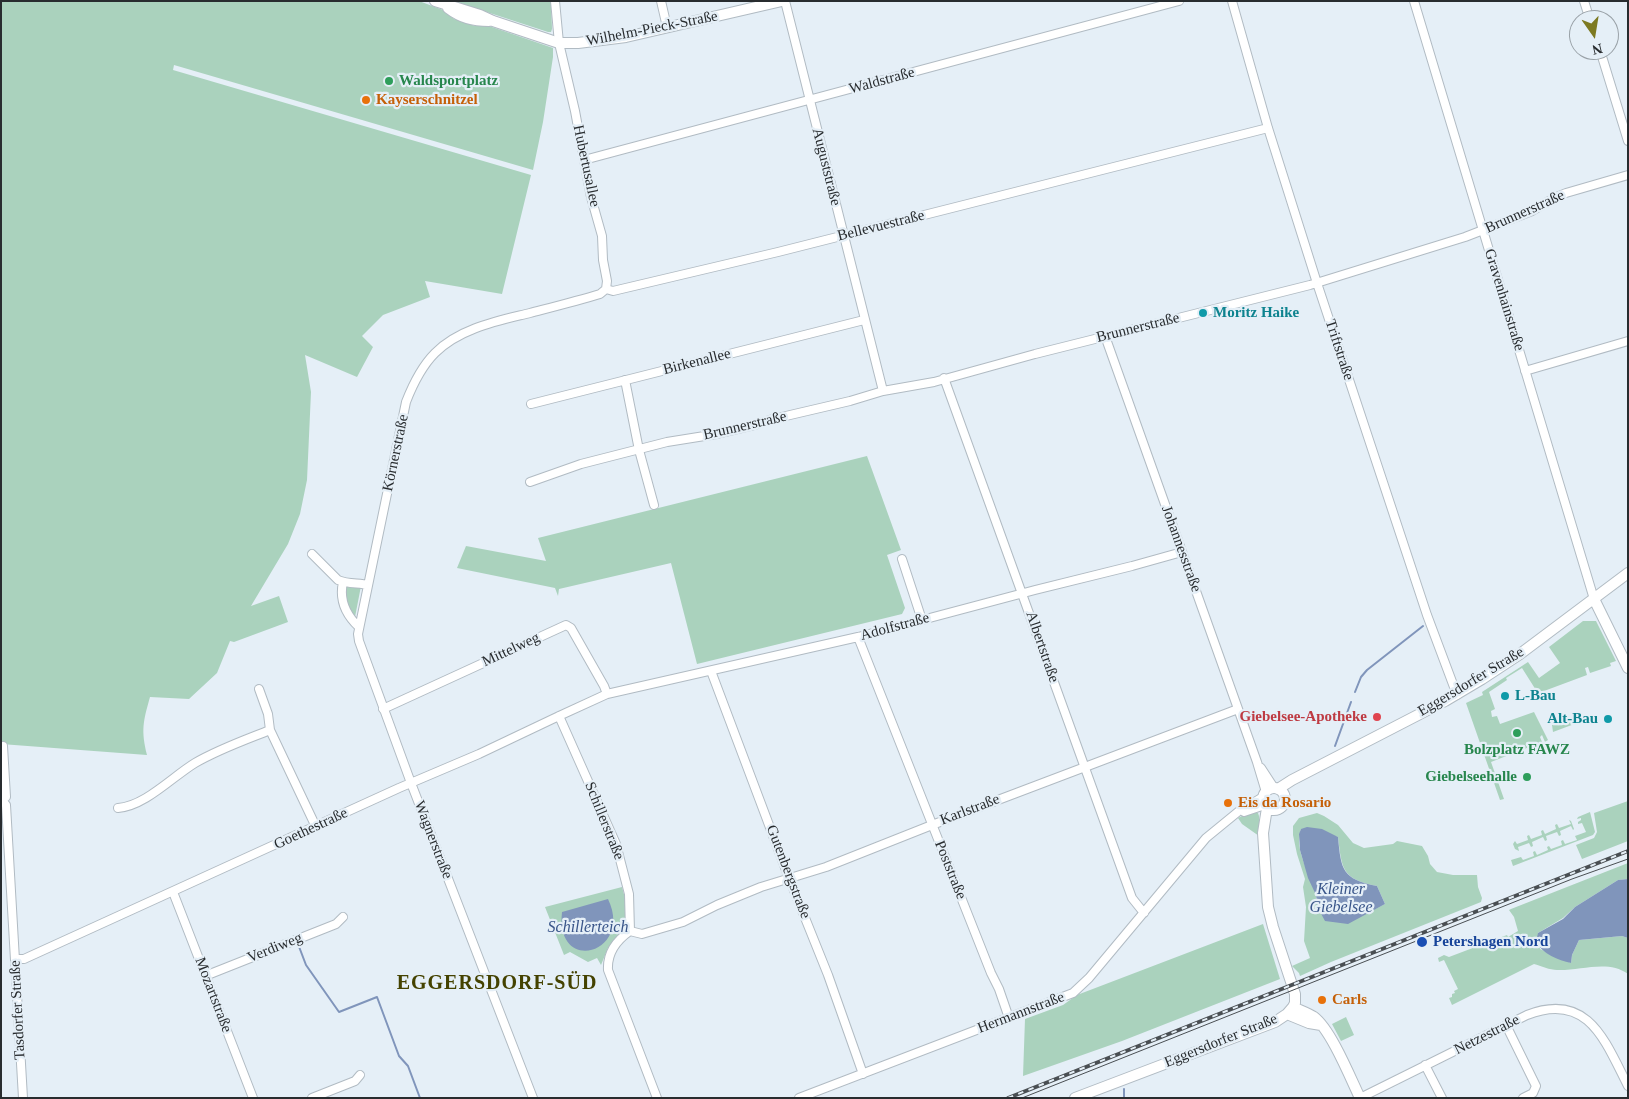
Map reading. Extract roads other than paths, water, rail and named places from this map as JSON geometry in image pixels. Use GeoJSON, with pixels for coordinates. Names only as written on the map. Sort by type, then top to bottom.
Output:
{"type":"FeatureCollection","features":[{"type":"Feature","properties":{"kind":"street","name":"Hubertusallee"},"geometry":{"type":"LineString","coordinates":[[555,1],[559,43],[576,112],[591,197],[602,236],[603,260],[607,281],[606,289]]}},
{"type":"Feature","properties":{"kind":"street"},"geometry":{"type":"LineString","coordinates":[[661,1],[667,27]]}},
{"type":"Feature","properties":{"kind":"street","name":"Wilhelm-Pieck-Straße"},"geometry":{"type":"LineString","coordinates":[[439,3],[480,15],[493,22],[559,43],[602,41],[783,1]]}},
{"type":"Feature","properties":{"kind":"street","name":"Auguststraße"},"geometry":{"type":"LineString","coordinates":[[783,1],[883,391]]}},
{"type":"Feature","properties":{"kind":"street","name":"Waldstraße"},"geometry":{"type":"LineString","coordinates":[[584,160],[1179,1]]}},
{"type":"Feature","properties":{"kind":"street","name":"Triftstraße"},"geometry":{"type":"LineString","coordinates":[[1232,1],[1268,128],[1317,283],[1427,615],[1457,695]]}},
{"type":"Feature","properties":{"kind":"street","name":"Gravenhainstraße"},"geometry":{"type":"LineString","coordinates":[[1414,1],[1594,599]]}},
{"type":"Feature","properties":{"kind":"street"},"geometry":{"type":"LineString","coordinates":[[1603,60],[1628,140]]}},
{"type":"Feature","properties":{"kind":"street","name":"Bellevuestraße"},"geometry":{"type":"LineString","coordinates":[[495,322],[600,294],[606,289],[613,291],[844,235],[1268,128]]}},
{"type":"Feature","properties":{"kind":"street","name":"Brunnerstraße"},"geometry":{"type":"LineString","coordinates":[[530,482],[581,464],[667,442],[734,430],[1317,283],[1442,245],[1532,211],[1566,193],[1628,175]]}},
{"type":"Feature","properties":{"kind":"street","name":"Birkenallee"},"geometry":{"type":"LineString","coordinates":[[530,404],[864,320]]}},
{"type":"Feature","properties":{"kind":"street","name":"Körnerstraße"},"geometry":{"type":"LineString","coordinates":[[359,627],[406,402],[411,388],[427,362],[436,352],[468,332],[495,322]]}},
{"type":"Feature","properties":{"kind":"street","name":"Johannesstraße"},"geometry":{"type":"LineString","coordinates":[[1105,336],[1270,798]]}},
{"type":"Feature","properties":{"kind":"street"},"geometry":{"type":"LineString","coordinates":[[1525,371],[1628,341]]}},
{"type":"Feature","properties":{"kind":"street","name":"Albertstraße"},"geometry":{"type":"LineString","coordinates":[[944,378],[1132,898],[1144,913]]}},
{"type":"Feature","properties":{"kind":"street"},"geometry":{"type":"LineString","coordinates":[[625,380],[639,450],[654,505]]}},
{"type":"Feature","properties":{"kind":"street","name":"Adolfstraße"},"geometry":{"type":"LineString","coordinates":[[606,695],[858,637],[1182,552]]}},
{"type":"Feature","properties":{"kind":"street"},"geometry":{"type":"LineString","coordinates":[[312,554],[335,578],[343,582],[368,585]]}},
{"type":"Feature","properties":{"kind":"street"},"geometry":{"type":"LineString","coordinates":[[902,560],[922,620]]}},
{"type":"Feature","properties":{"kind":"street","name":"Eggersdorfer Straße"},"geometry":{"type":"LineString","coordinates":[[1075,1098],[1275,1022],[1290,1011],[1295,1002],[1295,990],[1275,934],[1268,907],[1262,833],[1270,798],[1292,780],[1457,695],[1520,654],[1628,573]]}},
{"type":"Feature","properties":{"kind":"street","name":"Wagnerstraße"},"geometry":{"type":"LineString","coordinates":[[343,582],[341,591],[344,607],[347,614],[359,627],[359,641],[383,709],[533,1098]]}},
{"type":"Feature","properties":{"kind":"street"},"geometry":{"type":"LineString","coordinates":[[1594,599],[1628,668]]}},
{"type":"Feature","properties":{"kind":"street","name":"Mittelweg"},"geometry":{"type":"LineString","coordinates":[[383,709],[566,625],[571,628],[604,686],[606,695]]}},
{"type":"Feature","properties":{"kind":"street","name":"Poststraße"},"geometry":{"type":"LineString","coordinates":[[858,637],[1009,1018]]}},
{"type":"Feature","properties":{"kind":"street","name":"Gutenbergstraße"},"geometry":{"type":"LineString","coordinates":[[711,671],[789,878],[828,975],[862,1074]]}},
{"type":"Feature","properties":{"kind":"street"},"geometry":{"type":"LineString","coordinates":[[259,689],[268,714],[270,730],[316,827]]}},
{"type":"Feature","properties":{"kind":"street","name":"Goethestraße"},"geometry":{"type":"LineString","coordinates":[[15,959],[24,959],[606,695]]}},
{"type":"Feature","properties":{"kind":"street","name":"Karlstraße"},"geometry":{"type":"LineString","coordinates":[[630,931],[642,934],[683,922],[761,887],[826,867],[1238,709]]}},
{"type":"Feature","properties":{"kind":"street","name":"Schillerstraße"},"geometry":{"type":"LineString","coordinates":[[558,716],[616,844],[629,894],[630,931]]}},
{"type":"Feature","properties":{"kind":"street"},"geometry":{"type":"LineString","coordinates":[[118,808],[126,807],[150,795],[195,763],[212,754],[270,730]]}},
{"type":"Feature","properties":{"kind":"street","name":"Tasdorfer Straße"},"geometry":{"type":"LineString","coordinates":[[3,746],[6,797],[2,799],[6,805],[23,1098]]}},
{"type":"Feature","properties":{"kind":"street","name":"Eggersdorfer Straße"},"geometry":{"type":"LineString","coordinates":[[1270,798],[1282,792],[1285,799],[1288,790],[1304,775]]}},
{"type":"Feature","properties":{"kind":"street","name":"Hermannstraße"},"geometry":{"type":"LineString","coordinates":[[799,1098],[1066,997],[1079,988],[1206,838],[1245,806],[1270,798]]}},
{"type":"Feature","properties":{"kind":"street","name":"Mozartstraße"},"geometry":{"type":"LineString","coordinates":[[173,892],[254,1098]]}},
{"type":"Feature","properties":{"kind":"street","name":"Verdiweg"},"geometry":{"type":"LineString","coordinates":[[205,976],[336,924],[343,917]]}},
{"type":"Feature","properties":{"kind":"street"},"geometry":{"type":"LineString","coordinates":[[630,931],[621,938],[613,949],[608,959],[608,970],[657,1098]]}},
{"type":"Feature","properties":{"kind":"street","name":"Netzestraße"},"geometry":{"type":"LineString","coordinates":[[1360,1098],[1506,1025],[1546,1008],[1572,1010],[1594,1027],[1607,1045],[1628,1086]]}},
{"type":"Feature","properties":{"kind":"street"},"geometry":{"type":"LineString","coordinates":[[1290,1011],[1309,1023],[1321,1025],[1332,1040],[1360,1098]]}},
{"type":"Feature","properties":{"kind":"street"},"geometry":{"type":"LineString","coordinates":[[1506,1025],[1536,1086],[1533,1093],[1523,1098]]}},
{"type":"Feature","properties":{"kind":"street"},"geometry":{"type":"LineString","coordinates":[[1425,1065],[1442,1098]]}},
{"type":"Feature","properties":{"kind":"street"},"geometry":{"type":"LineString","coordinates":[[312,1098],[355,1081],[360,1075]]}},
{"type":"Feature","properties":{"kind":"water","name":"Kleiner Giebelsee"},"geometry":{"type":"Polygon","coordinates":[[[1307,827],[1322,829],[1338,837],[1340,858],[1345,871],[1357,880],[1377,886],[1385,904],[1348,924],[1325,921],[1318,908],[1316,895],[1308,878],[1300,850],[1299,834],[1301,829],[1307,827]]]}},
{"type":"Feature","properties":{"kind":"water"},"geometry":{"type":"Polygon","coordinates":[[[1628,879],[1628,938],[1622,936],[1579,940],[1572,955],[1571,963],[1551,956],[1536,942],[1538,933],[1563,919],[1575,907],[1618,880],[1628,879]]]}},
{"type":"Feature","properties":{"kind":"water","name":"Schillerteich"},"geometry":{"type":"Polygon","coordinates":[[[608,899],[613,918],[611,933],[603,944],[592,950],[580,950],[570,945],[563,932],[562,912],[608,899]]]}},
{"type":"Feature","properties":{"kind":"waterway"},"geometry":{"type":"LineString","coordinates":[[1355,692],[1361,677],[1367,670],[1423,626]]}},
{"type":"Feature","properties":{"kind":"waterway"},"geometry":{"type":"LineString","coordinates":[[1335,746],[1351,702]]}},
{"type":"Feature","properties":{"kind":"waterway"},"geometry":{"type":"LineString","coordinates":[[298,944],[306,965],[339,1012],[377,997],[399,1056],[408,1066],[420,1098]]}},
{"type":"Feature","properties":{"kind":"waterway"},"geometry":{"type":"LineString","coordinates":[[1124,1089],[1124,1098]]}},
{"type":"Feature","properties":{"kind":"tram line"},"geometry":{"type":"LineString","coordinates":[[1022,1098],[1572,879],[1628,859]]}},
{"type":"Feature","properties":{"kind":"railway"},"geometry":{"type":"LineString","coordinates":[[1008,1098],[1628,851]]}},
{"type":"Feature","properties":{"kind":"place","name":"Waldsportplatz"},"geometry":{"type":"Point","coordinates":[389,81]}},
{"type":"Feature","properties":{"kind":"place","name":"Kayserschnitzel"},"geometry":{"type":"Point","coordinates":[366,100]}},
{"type":"Feature","properties":{"kind":"place","name":"Moritz Haike"},"geometry":{"type":"Point","coordinates":[1203,313]}},
{"type":"Feature","properties":{"kind":"place","name":"L-Bau"},"geometry":{"type":"Point","coordinates":[1505,696]}},
{"type":"Feature","properties":{"kind":"place","name":"Giebelsee-Apotheke"},"geometry":{"type":"Point","coordinates":[1377,717]}},
{"type":"Feature","properties":{"kind":"place","name":"Alt-Bau"},"geometry":{"type":"Point","coordinates":[1608,719]}},
{"type":"Feature","properties":{"kind":"place","name":"Bolzplatz FAWZ"},"geometry":{"type":"Point","coordinates":[1517,733]}},
{"type":"Feature","properties":{"kind":"place","name":"Giebelseehalle"},"geometry":{"type":"Point","coordinates":[1527,777]}},
{"type":"Feature","properties":{"kind":"place","name":"Eis da Rosario"},"geometry":{"type":"Point","coordinates":[1228,803]}},
{"type":"Feature","properties":{"kind":"place","name":"Petershagen Nord"},"geometry":{"type":"Point","coordinates":[1422,942]}},
{"type":"Feature","properties":{"kind":"place","name":"Carls"},"geometry":{"type":"Point","coordinates":[1322,1000]}},
{"type":"Feature","properties":{"kind":"district","name":"EGGERSDORF-SÜD"},"geometry":{"type":"Point","coordinates":[497,984]}}]}
